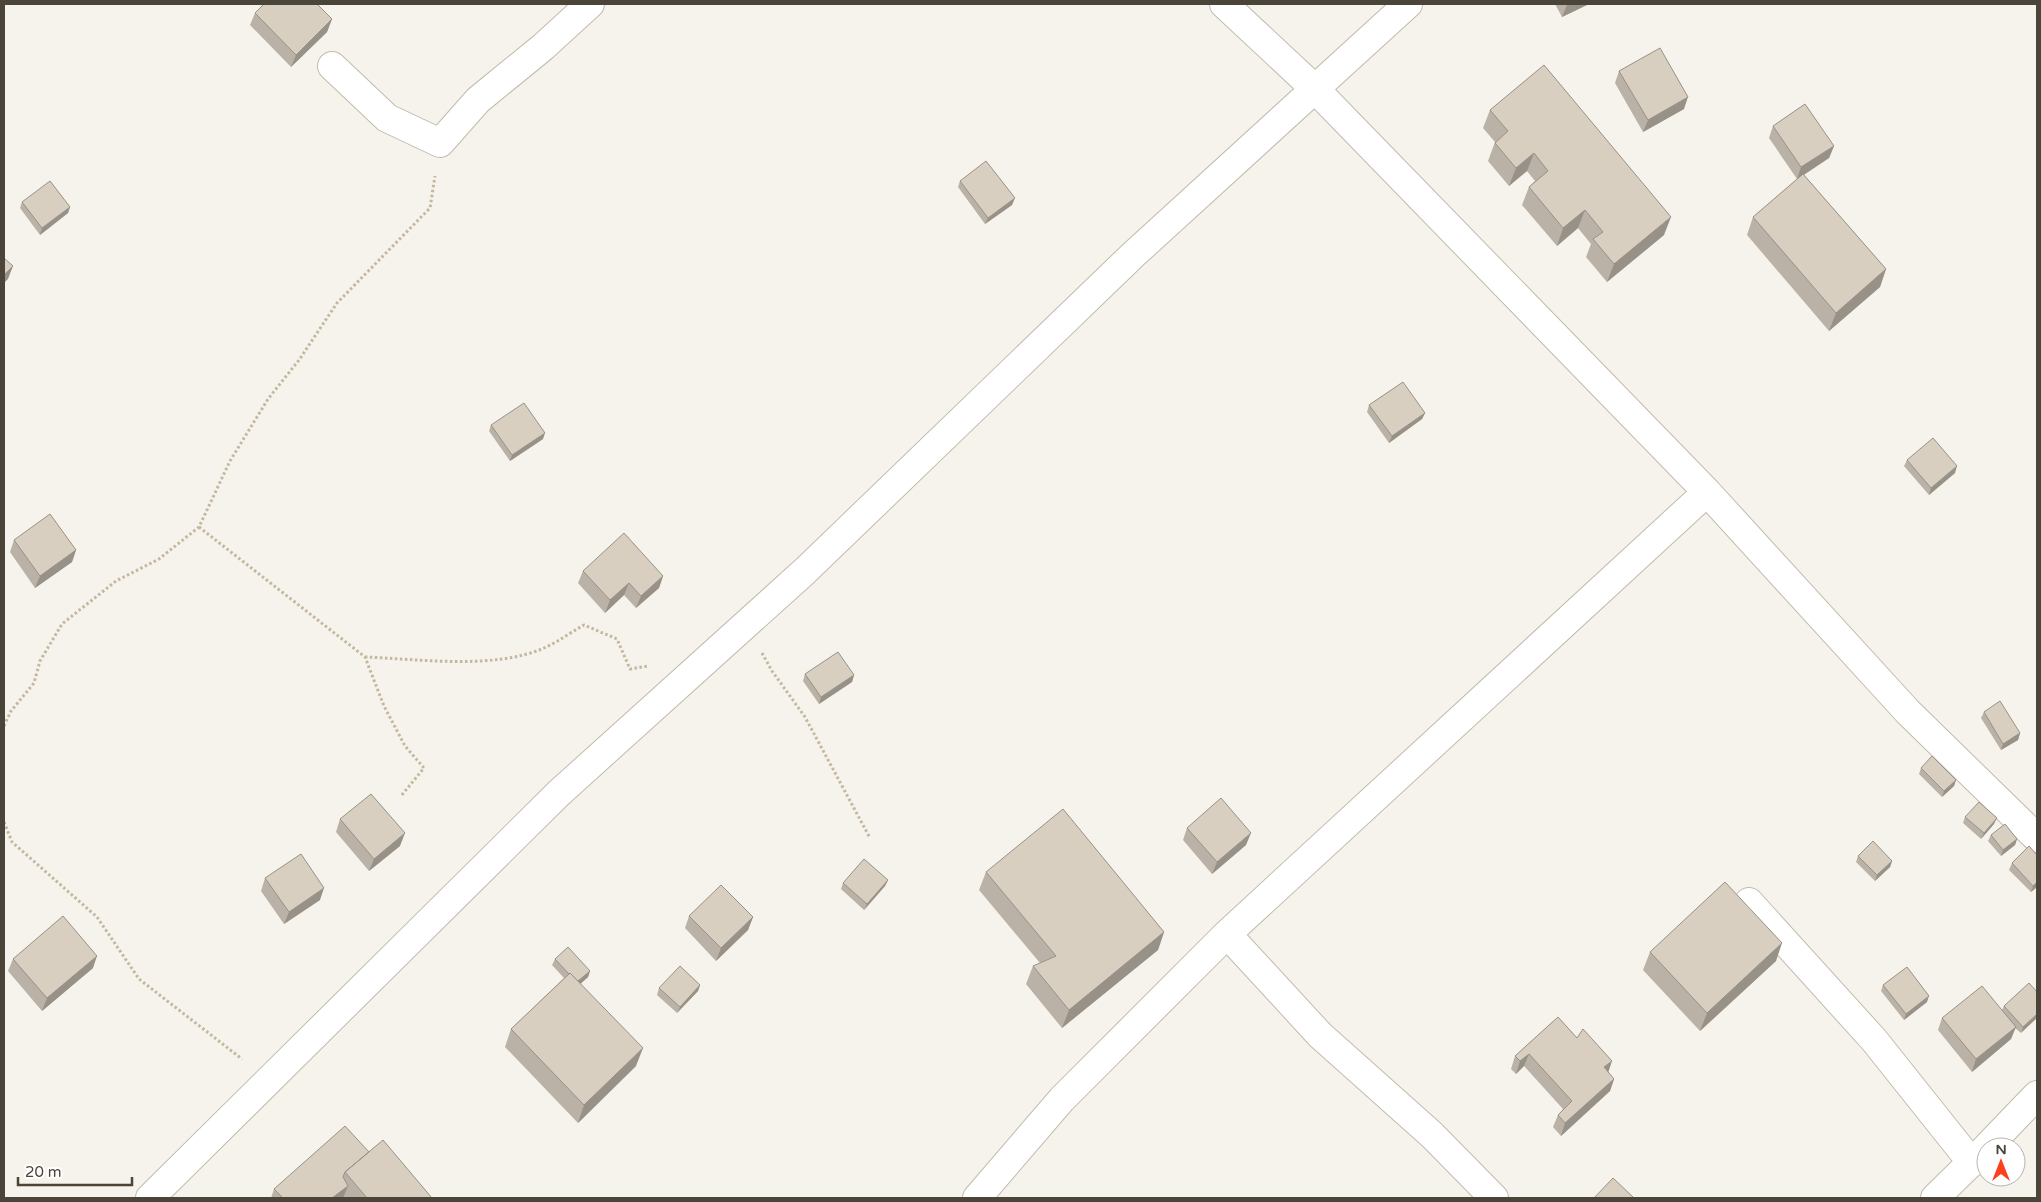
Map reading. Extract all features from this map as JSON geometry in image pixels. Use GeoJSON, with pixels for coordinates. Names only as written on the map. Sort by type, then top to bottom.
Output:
{"type":"FeatureCollection","features":[{"type":"Feature","properties":{"kind":"street"},"geometry":{"type":"LineString","coordinates":[[332,66],[388,118],[440,143],[478,100],[543,47],[590,4]]}},
{"type":"Feature","properties":{"kind":"street"},"geometry":{"type":"LineString","coordinates":[[1224,4],[1315,89],[1707,492],[1908,712],[2037,838]]}},
{"type":"Feature","properties":{"kind":"street"},"geometry":{"type":"LineString","coordinates":[[150,1198],[559,793],[703,664],[1134,254],[1408,4]]}},
{"type":"Feature","properties":{"kind":"street"},"geometry":{"type":"LineString","coordinates":[[977,1198],[1062,1099],[1227,934],[1707,492]]}},
{"type":"Feature","properties":{"kind":"street"},"geometry":{"type":"LineString","coordinates":[[1749,902],[1874,1040],[1976,1147]]}},
{"type":"Feature","properties":{"kind":"street"},"geometry":{"type":"LineString","coordinates":[[1227,934],[1320,1035],[1432,1134],[1494,1198]]}},
{"type":"Feature","properties":{"kind":"street"},"geometry":{"type":"LineString","coordinates":[[1997,1137],[2037,1095]]}},
{"type":"Feature","properties":{"kind":"street"},"geometry":{"type":"LineString","coordinates":[[1935,1198],[1976,1159]]}},
{"type":"Feature","properties":{"kind":"path"},"geometry":{"type":"LineString","coordinates":[[4,726],[11,711],[34,683],[40,661],[62,624],[116,581],[159,559],[199,527],[230,461],[268,399],[299,360],[337,303],[430,208],[440,143]]}},
{"type":"Feature","properties":{"kind":"path"},"geometry":{"type":"LineString","coordinates":[[199,527],[365,657],[384,706],[405,746],[424,768],[401,796]]}},
{"type":"Feature","properties":{"kind":"path"},"geometry":{"type":"LineString","coordinates":[[746,624],[772,671],[806,717],[870,838]]}},
{"type":"Feature","properties":{"kind":"path"},"geometry":{"type":"LineString","coordinates":[[365,657],[466,662],[503,659],[544,648],[584,625],[617,639],[630,669],[684,658],[703,664]]}},
{"type":"Feature","properties":{"kind":"path"},"geometry":{"type":"LineString","coordinates":[[4,822],[12,842],[97,917],[139,979],[270,1080]]}},
{"type":"Feature","properties":{"kind":"building"},"geometry":{"type":"Polygon","coordinates":[[[264,4],[317,4],[332,19],[296,55],[255,13],[264,4]]]}},
{"type":"Feature","properties":{"kind":"building"},"geometry":{"type":"Polygon","coordinates":[[[1660,48],[1688,97],[1648,120],[1619,71],[1660,48]]]}},
{"type":"Feature","properties":{"kind":"building"},"geometry":{"type":"Polygon","coordinates":[[[1544,65],[1671,217],[1614,264],[1593,239],[1603,232],[1585,210],[1563,228],[1529,187],[1548,171],[1534,153],[1516,168],[1495,143],[1508,131],[1490,110],[1544,65]]]}},
{"type":"Feature","properties":{"kind":"building"},"geometry":{"type":"Polygon","coordinates":[[[1805,104],[1834,146],[1801,167],[1773,126],[1805,104]]]}},
{"type":"Feature","properties":{"kind":"building"},"geometry":{"type":"Polygon","coordinates":[[[986,161],[1015,198],[988,218],[960,181],[986,161]]]}},
{"type":"Feature","properties":{"kind":"building"},"geometry":{"type":"Polygon","coordinates":[[[1803,174],[1886,269],[1836,313],[1753,217],[1803,174]]]}},
{"type":"Feature","properties":{"kind":"building"},"geometry":{"type":"Polygon","coordinates":[[[50,181],[70,207],[42,228],[22,202],[50,181]]]}},
{"type":"Feature","properties":{"kind":"building"},"geometry":{"type":"Polygon","coordinates":[[[4,258],[13,266],[4,275],[4,258]]]}},
{"type":"Feature","properties":{"kind":"building"},"geometry":{"type":"Polygon","coordinates":[[[1403,382],[1425,413],[1392,436],[1369,405],[1403,382]]]}},
{"type":"Feature","properties":{"kind":"building"},"geometry":{"type":"Polygon","coordinates":[[[524,403],[545,433],[512,455],[491,425],[524,403]]]}},
{"type":"Feature","properties":{"kind":"building"},"geometry":{"type":"Polygon","coordinates":[[[1933,438],[1957,466],[1931,488],[1907,460],[1933,438]]]}},
{"type":"Feature","properties":{"kind":"building"},"geometry":{"type":"Polygon","coordinates":[[[50,514],[76,550],[40,576],[14,540],[50,514]]]}},
{"type":"Feature","properties":{"kind":"building"},"geometry":{"type":"Polygon","coordinates":[[[624,533],[663,576],[641,596],[629,583],[610,600],[583,571],[624,533]]]}},
{"type":"Feature","properties":{"kind":"building"},"geometry":{"type":"Polygon","coordinates":[[[838,652],[854,675],[821,697],[805,674],[838,652]]]}},
{"type":"Feature","properties":{"kind":"building"},"geometry":{"type":"Polygon","coordinates":[[[2000,701],[2020,733],[2003,744],[1984,712],[2000,701]]]}},
{"type":"Feature","properties":{"kind":"building"},"geometry":{"type":"Polygon","coordinates":[[[1932,756],[1956,780],[1944,791],[1921,768],[1932,756]]]}},
{"type":"Feature","properties":{"kind":"building"},"geometry":{"type":"Polygon","coordinates":[[[371,794],[405,833],[374,859],[340,819],[371,794]]]}},
{"type":"Feature","properties":{"kind":"building"},"geometry":{"type":"Polygon","coordinates":[[[1221,798],[1251,833],[1217,862],[1187,828],[1221,798]]]}},
{"type":"Feature","properties":{"kind":"building"},"geometry":{"type":"Polygon","coordinates":[[[1979,802],[1997,818],[1984,833],[1965,817],[1979,802]]]}},
{"type":"Feature","properties":{"kind":"building"},"geometry":{"type":"Polygon","coordinates":[[[1063,809],[1164,932],[1069,1010],[1033,966],[1056,956],[986,872],[1063,809]]]}},
{"type":"Feature","properties":{"kind":"building"},"geometry":{"type":"Polygon","coordinates":[[[2005,824],[2017,839],[2003,850],[1991,835],[2005,824]]]}},
{"type":"Feature","properties":{"kind":"building"},"geometry":{"type":"Polygon","coordinates":[[[1873,841],[1892,861],[1877,875],[1858,856],[1873,841]]]}},
{"type":"Feature","properties":{"kind":"building"},"geometry":{"type":"Polygon","coordinates":[[[2029,846],[2037,855],[2037,882],[2033,886],[2012,863],[2029,846]]]}},
{"type":"Feature","properties":{"kind":"building"},"geometry":{"type":"Polygon","coordinates":[[[301,854],[324,888],[289,912],[265,878],[301,854]]]}},
{"type":"Feature","properties":{"kind":"building"},"geometry":{"type":"Polygon","coordinates":[[[864,859],[888,880],[867,904],[843,883],[864,859]]]}},
{"type":"Feature","properties":{"kind":"building"},"geometry":{"type":"Polygon","coordinates":[[[1725,882],[1782,943],[1707,1013],[1650,952],[1725,882]]]}},
{"type":"Feature","properties":{"kind":"building"},"geometry":{"type":"Polygon","coordinates":[[[721,885],[753,917],[721,948],[689,916],[721,885]]]}},
{"type":"Feature","properties":{"kind":"building"},"geometry":{"type":"Polygon","coordinates":[[[63,916],[97,956],[47,998],[13,959],[63,916]]]}},
{"type":"Feature","properties":{"kind":"building"},"geometry":{"type":"Polygon","coordinates":[[[568,947],[590,971],[578,981],[555,959],[568,947]]]}},
{"type":"Feature","properties":{"kind":"building"},"geometry":{"type":"Polygon","coordinates":[[[680,966],[700,985],[680,1007],[659,988],[680,966]]]}},
{"type":"Feature","properties":{"kind":"building"},"geometry":{"type":"Polygon","coordinates":[[[1907,967],[1929,996],[1906,1014],[1883,985],[1907,967]]]}},
{"type":"Feature","properties":{"kind":"building"},"geometry":{"type":"Polygon","coordinates":[[[570,973],[643,1048],[584,1105],[511,1029],[570,973]]]}},
{"type":"Feature","properties":{"kind":"building"},"geometry":{"type":"Polygon","coordinates":[[[2029,983],[2037,992],[2037,1014],[2023,1027],[2004,1006],[2029,983]]]}},
{"type":"Feature","properties":{"kind":"building"},"geometry":{"type":"Polygon","coordinates":[[[1982,986],[2016,1027],[1976,1059],[1942,1018],[1982,986]]]}},
{"type":"Feature","properties":{"kind":"building"},"geometry":{"type":"Polygon","coordinates":[[[1558,1017],[1577,1038],[1583,1029],[1612,1061],[1604,1067],[1614,1079],[1565,1123],[1558,1115],[1572,1101],[1529,1054],[1520,1061],[1515,1056],[1558,1017]]]}},
{"type":"Feature","properties":{"kind":"building"},"geometry":{"type":"Polygon","coordinates":[[[345,1126],[369,1152],[345,1172],[343,1177],[348,1186],[332,1198],[283,1198],[274,1189],[345,1126]]]}},
{"type":"Feature","properties":{"kind":"building"},"geometry":{"type":"Polygon","coordinates":[[[383,1140],[432,1198],[367,1198],[345,1172],[383,1140]]]}},
{"type":"Feature","properties":{"kind":"building"},"geometry":{"type":"Polygon","coordinates":[[[1613,1178],[1633,1197],[1594,1198],[1613,1178]]]}}]}
